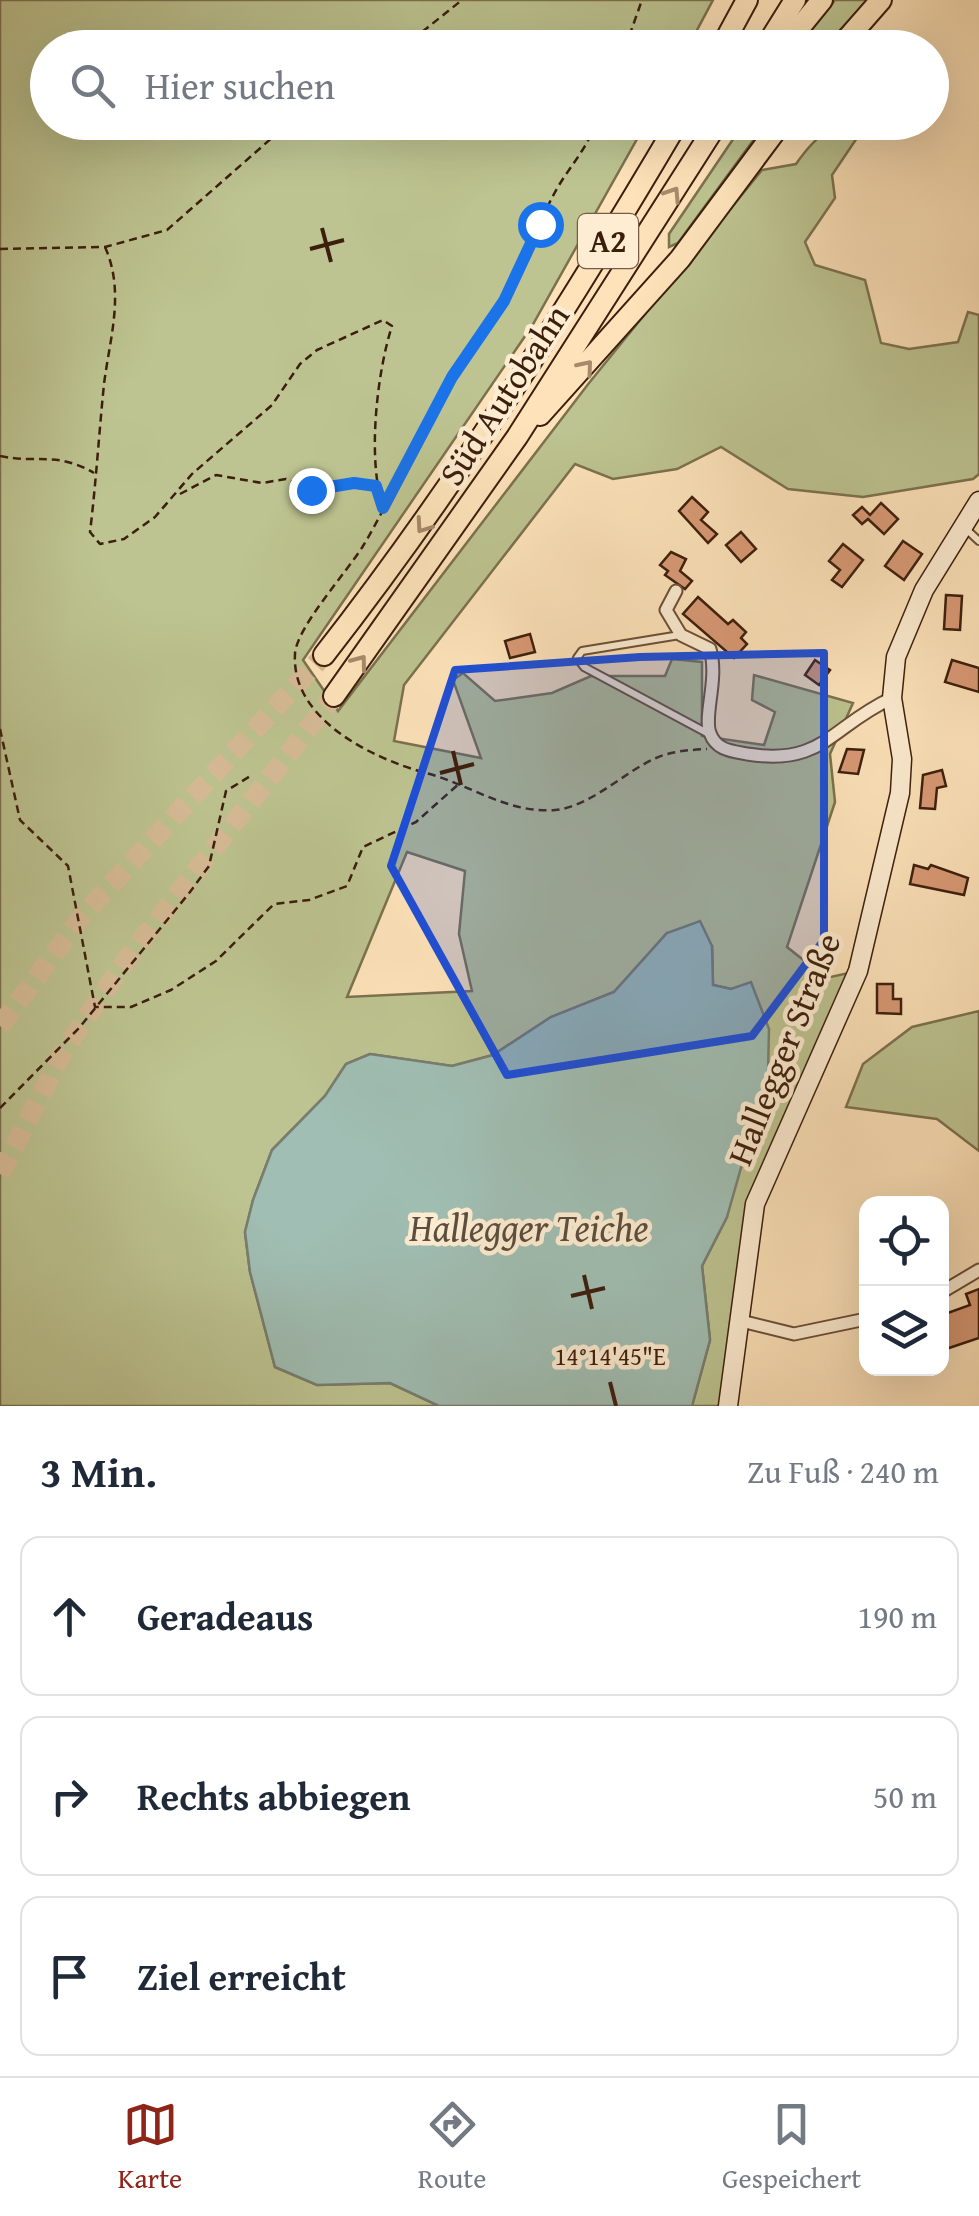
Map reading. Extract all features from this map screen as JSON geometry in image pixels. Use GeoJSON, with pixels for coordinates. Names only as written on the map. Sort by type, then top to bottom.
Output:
{"type":"FeatureCollection","features":[{"type":"Feature","properties":{"kind":"highway"},"geometry":{"type":"LineString","coordinates":[[725,30],[734,0]]}},
{"type":"Feature","properties":{"kind":"highway"},"geometry":{"type":"LineString","coordinates":[[730,30],[747,0]]}},
{"type":"Feature","properties":{"kind":"highway"},"geometry":{"type":"LineString","coordinates":[[776,30],[795,0]]}},
{"type":"Feature","properties":{"kind":"highway"},"geometry":{"type":"LineString","coordinates":[[798,30],[822,0]]}},
{"type":"Feature","properties":{"kind":"highway"},"geometry":{"type":"LineString","coordinates":[[855,30],[881,0]]}},
{"type":"Feature","properties":{"kind":"highway","name":"Süd Autobahn"},"geometry":{"type":"LineString","coordinates":[[324,655],[404,553],[483,439],[667,140]]}},
{"type":"Feature","properties":{"kind":"highway","name":"Süd Autobahn"},"geometry":{"type":"LineString","coordinates":[[334,696],[517,437],[707,140]]}},
{"type":"Feature","properties":{"kind":"highway"},"geometry":{"type":"LineString","coordinates":[[517,437],[567,389],[680,259],[769,140]]}},
{"type":"Feature","properties":{"kind":"main road","name":"Hallegger Straße"},"geometry":{"type":"LineString","coordinates":[[728,1406],[755,1204],[858,971],[900,793],[902,759],[892,698],[900,646],[924,590],[979,501]]}},
{"type":"Feature","properties":{"kind":"street"},"geometry":{"type":"LineString","coordinates":[[676,591],[666,610],[681,635],[710,649],[716,670],[710,734],[724,750],[783,760],[816,750],[863,712],[892,698]]}},
{"type":"Feature","properties":{"kind":"street"},"geometry":{"type":"LineString","coordinates":[[949,1288],[979,1270]]}},
{"type":"Feature","properties":{"kind":"street"},"geometry":{"type":"LineString","coordinates":[[737,1320],[794,1334],[859,1320]]}},
{"type":"Feature","properties":{"kind":"lane"},"geometry":{"type":"LineString","coordinates":[[962,524],[979,541]]}},
{"type":"Feature","properties":{"kind":"lane"},"geometry":{"type":"LineString","coordinates":[[681,635],[582,650],[577,658],[584,667],[710,734]]}},
{"type":"Feature","properties":{"kind":"path"},"geometry":{"type":"LineString","coordinates":[[424,30],[462,0]]}},
{"type":"Feature","properties":{"kind":"path"},"geometry":{"type":"LineString","coordinates":[[631,30],[642,0]]}},
{"type":"Feature","properties":{"kind":"path"},"geometry":{"type":"LineString","coordinates":[[0,248],[105,247],[167,230],[270,140]]}},
{"type":"Feature","properties":{"kind":"path"},"geometry":{"type":"LineString","coordinates":[[588,140],[556,190],[504,301],[446,389],[337,588],[303,628],[294,655],[304,691],[324,722],[350,742],[403,767],[461,782],[510,806],[558,810],[673,752],[724,750]]}},
{"type":"Feature","properties":{"kind":"path"},"geometry":{"type":"LineString","coordinates":[[105,247],[115,271],[113,348],[105,378],[90,532],[100,544],[124,539],[174,498],[216,475],[262,483],[286,478],[311,490],[354,483],[376,486]]}},
{"type":"Feature","properties":{"kind":"path"},"geometry":{"type":"LineString","coordinates":[[174,498],[192,474],[272,406],[300,364],[317,350],[383,320],[392,326],[377,388],[376,486],[383,508]]}},
{"type":"Feature","properties":{"kind":"path"},"geometry":{"type":"LineString","coordinates":[[0,456],[16,460],[58,456],[94,473]]}},
{"type":"Feature","properties":{"kind":"path"},"geometry":{"type":"LineString","coordinates":[[0,729],[20,820],[68,866],[95,1007]]}},
{"type":"Feature","properties":{"kind":"path"},"geometry":{"type":"LineString","coordinates":[[0,1108],[95,1007],[190,892],[209,866],[226,791],[252,775]]}},
{"type":"Feature","properties":{"kind":"path"},"geometry":{"type":"LineString","coordinates":[[95,1007],[130,1007],[171,990],[216,961],[274,904],[309,900],[347,886],[363,847],[416,822],[461,782]]}},
{"type":"Feature","properties":{"kind":"highlighted area"},"geometry":{"type":"Polygon","coordinates":[[[824,653],[824,940],[752,1036],[507,1075],[391,866],[455,670],[640,657],[824,653]]]}},
{"type":"Feature","properties":{"kind":"green space"},"geometry":{"type":"Polygon","coordinates":[[[0,0],[713,0],[697,30],[30,30],[30,140],[636,140],[532,326],[303,660],[338,711],[589,383],[762,170],[796,164],[816,140],[856,140],[832,175],[835,198],[805,242],[815,265],[865,280],[881,343],[909,349],[958,342],[968,312],[979,315],[979,474],[973,479],[863,497],[788,489],[721,447],[677,469],[613,479],[575,464],[404,685],[394,741],[481,758],[453,680],[463,673],[495,701],[552,693],[591,676],[665,676],[672,659],[702,662],[702,736],[764,745],[775,712],[752,700],[754,675],[853,703],[830,754],[835,802],[787,947],[826,978],[858,971],[755,1204],[728,1406],[692,1406],[710,1340],[702,1266],[727,1217],[731,989],[713,985],[712,946],[667,933],[614,992],[551,1017],[493,1055],[452,1066],[370,1054],[346,1064],[325,1096],[272,1150],[245,1232],[250,1272],[275,1367],[317,1385],[390,1383],[439,1406],[0,1406],[0,0]],[[407,852],[347,997],[472,991],[459,934],[465,871],[407,852]]]}},
{"type":"Feature","properties":{"kind":"green space"},"geometry":{"type":"Polygon","coordinates":[[[835,0],[869,0],[840,30],[811,30],[835,0]]]}},
{"type":"Feature","properties":{"kind":"green space"},"geometry":{"type":"Polygon","coordinates":[[[733,140],[754,140],[678,243],[669,247],[669,234],[733,140]]]}},
{"type":"Feature","properties":{"kind":"green space"},"geometry":{"type":"Polygon","coordinates":[[[979,1011],[979,1151],[937,1119],[846,1107],[863,1064],[912,1027],[979,1011]]]}},
{"type":"Feature","properties":{"kind":"water","name":"Hallegger Teiche"},"geometry":{"type":"Polygon","coordinates":[[[700,921],[712,946],[713,985],[731,989],[751,982],[769,1029],[768,1073],[727,1217],[702,1266],[710,1340],[692,1406],[439,1406],[390,1383],[317,1385],[275,1367],[250,1272],[245,1232],[272,1150],[325,1096],[346,1064],[370,1054],[452,1066],[493,1055],[551,1017],[614,992],[667,933],[700,921]]]}},
{"type":"Feature","properties":{"kind":"building"},"geometry":{"type":"Polygon","coordinates":[[[692,497],[708,512],[701,520],[717,534],[708,543],[679,511],[692,497]]]}},
{"type":"Feature","properties":{"kind":"building"},"geometry":{"type":"Polygon","coordinates":[[[881,503],[898,519],[884,534],[868,519],[862,524],[853,515],[862,507],[870,515],[881,503]]]}},
{"type":"Feature","properties":{"kind":"building"},"geometry":{"type":"Polygon","coordinates":[[[741,532],[756,549],[741,562],[726,545],[741,532]]]}},
{"type":"Feature","properties":{"kind":"building"},"geometry":{"type":"Polygon","coordinates":[[[903,541],[922,554],[904,580],[885,566],[903,541]]]}},
{"type":"Feature","properties":{"kind":"building"},"geometry":{"type":"Polygon","coordinates":[[[843,544],[863,560],[842,587],[832,580],[840,570],[829,561],[843,544]]]}},
{"type":"Feature","properties":{"kind":"building"},"geometry":{"type":"Polygon","coordinates":[[[671,552],[686,559],[680,571],[692,581],[685,589],[665,575],[668,571],[660,565],[671,552]]]}},
{"type":"Feature","properties":{"kind":"building"},"geometry":{"type":"Polygon","coordinates":[[[946,595],[962,596],[960,630],[944,629],[946,595]]]}},
{"type":"Feature","properties":{"kind":"building"},"geometry":{"type":"Polygon","coordinates":[[[698,597],[728,624],[733,620],[746,632],[741,638],[747,644],[734,658],[683,614],[698,597]]]}},
{"type":"Feature","properties":{"kind":"building"},"geometry":{"type":"Polygon","coordinates":[[[530,634],[535,652],[510,658],[505,641],[530,634]]]}},
{"type":"Feature","properties":{"kind":"building"},"geometry":{"type":"Polygon","coordinates":[[[815,660],[830,670],[819,685],[805,675],[815,660]]]}},
{"type":"Feature","properties":{"kind":"building"},"geometry":{"type":"Polygon","coordinates":[[[952,660],[979,668],[979,692],[945,682],[952,660]]]}},
{"type":"Feature","properties":{"kind":"building"},"geometry":{"type":"Polygon","coordinates":[[[847,749],[864,750],[858,774],[839,772],[847,749]]]}},
{"type":"Feature","properties":{"kind":"building"},"geometry":{"type":"Polygon","coordinates":[[[942,770],[946,786],[937,788],[935,809],[920,808],[923,775],[942,770]]]}},
{"type":"Feature","properties":{"kind":"building"},"geometry":{"type":"Polygon","coordinates":[[[914,865],[928,869],[931,865],[968,878],[964,895],[910,884],[914,865]]]}},
{"type":"Feature","properties":{"kind":"building"},"geometry":{"type":"Polygon","coordinates":[[[877,984],[893,984],[893,999],[901,999],[901,1014],[877,1013],[877,984]]]}},
{"type":"Feature","properties":{"kind":"building"},"geometry":{"type":"Polygon","coordinates":[[[979,1289],[979,1338],[949,1348],[949,1312],[970,1305],[966,1294],[979,1289]]]}},
{"type":"Feature","properties":{"kind":"tunnel"},"geometry":{"type":"LineString","coordinates":[[0,1026],[83,915],[324,655]]}},
{"type":"Feature","properties":{"kind":"tunnel"},"geometry":{"type":"LineString","coordinates":[[0,1174],[64,1050],[129,956],[334,696]]}},
{"type":"Feature","properties":{"kind":"route"},"geometry":{"type":"LineString","coordinates":[[311,490],[354,483],[376,486],[383,508],[452,377],[504,301],[540,224]]}}]}
